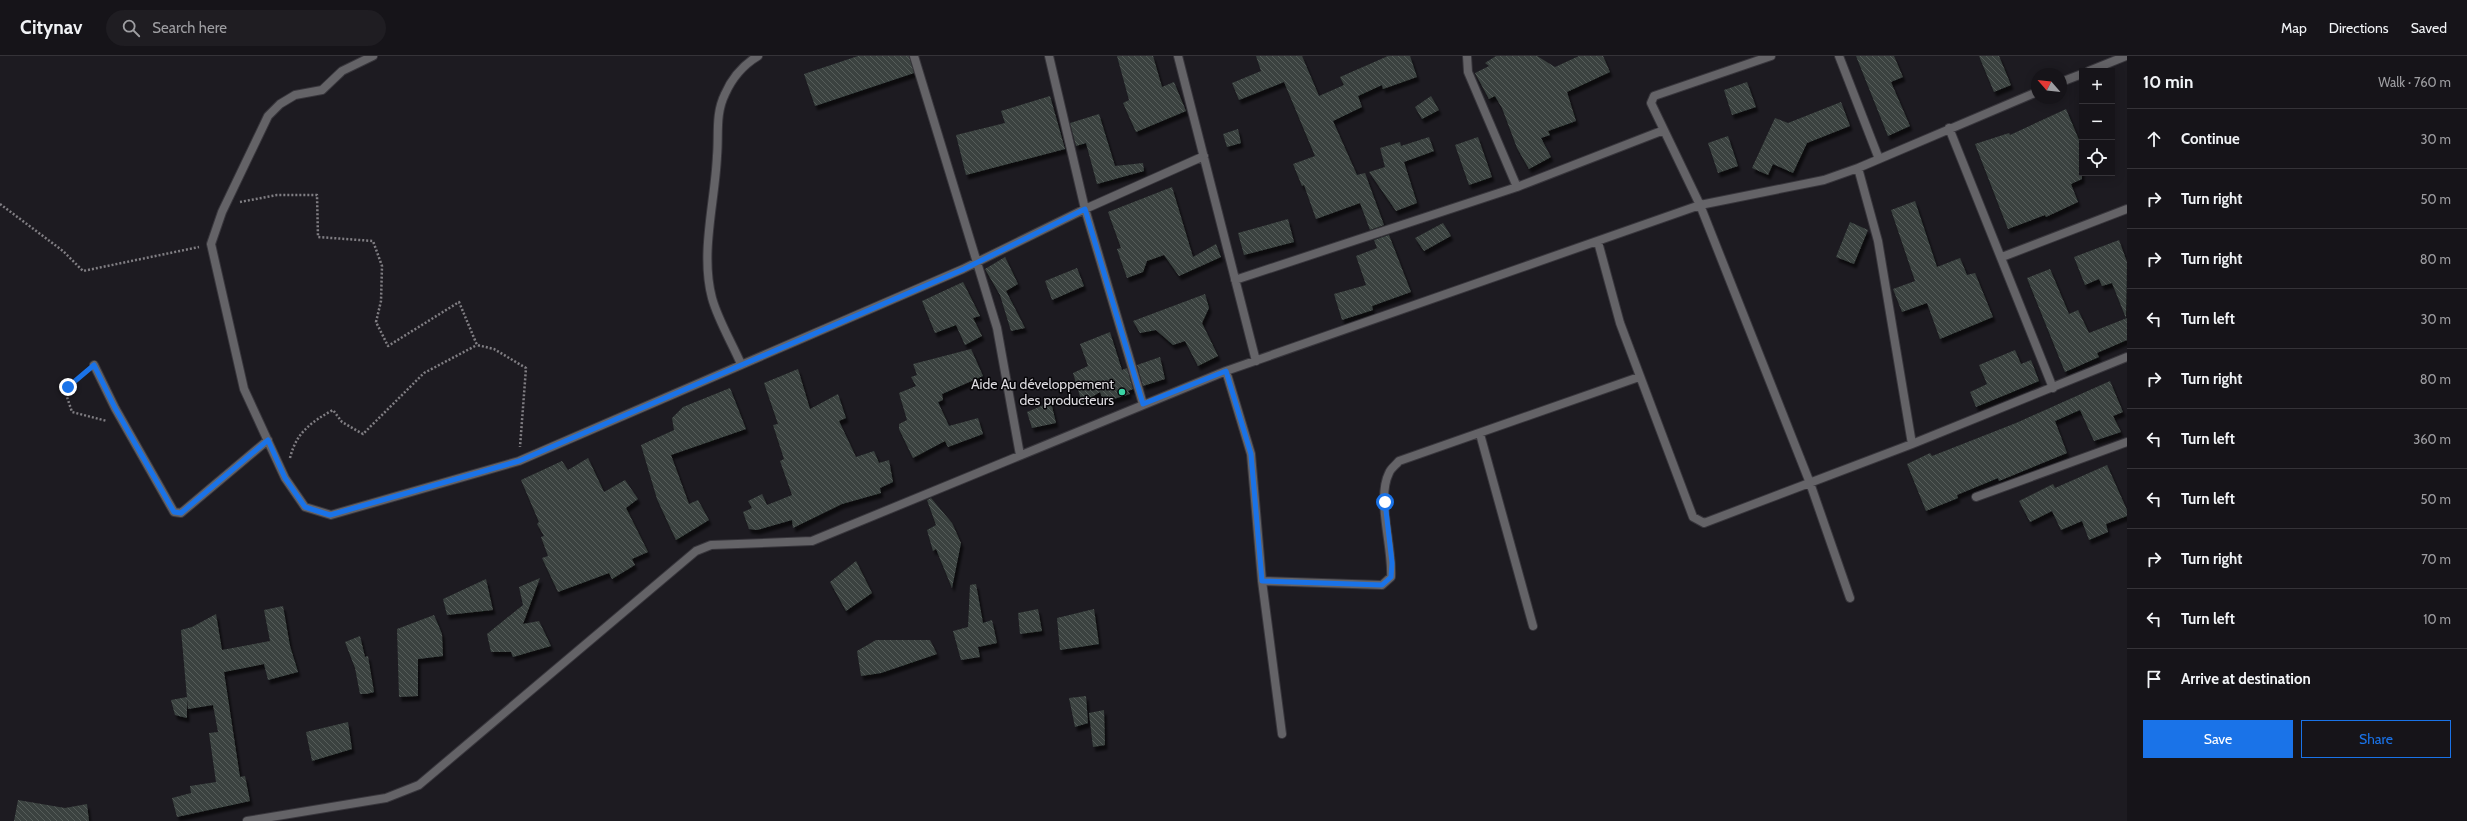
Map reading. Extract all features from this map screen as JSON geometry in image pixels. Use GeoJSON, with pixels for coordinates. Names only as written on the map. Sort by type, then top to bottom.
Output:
{"type":"FeatureCollection","features":[{"type":"Feature","properties":{"kind":"street"},"geometry":{"type":"LineString","coordinates":[[373,56],[342,71],[322,90],[295,95],[276,108],[268,116],[222,212],[211,244],[244,389],[285,478],[305,507],[330,515],[519,461],[977,262],[1085,209],[1204,156]]}},
{"type":"Feature","properties":{"kind":"street"},"geometry":{"type":"LineString","coordinates":[[741,364],[712,298],[709,264],[710,224],[717,156],[718,115],[724,94],[736,74],[758,56]]}},
{"type":"Feature","properties":{"kind":"street"},"geometry":{"type":"LineString","coordinates":[[914,56],[997,328],[1020,455]]}},
{"type":"Feature","properties":{"kind":"street"},"geometry":{"type":"LineString","coordinates":[[1049,56],[1085,209],[1143,404]]}},
{"type":"Feature","properties":{"kind":"street"},"geometry":{"type":"LineString","coordinates":[[1178,56],[1256,361]]}},
{"type":"Feature","properties":{"kind":"street"},"geometry":{"type":"LineString","coordinates":[[1467,56],[1468,72],[1517,187]]}},
{"type":"Feature","properties":{"kind":"street"},"geometry":{"type":"LineString","coordinates":[[1771,56],[1654,96],[1651,103],[1700,205],[1810,483],[1850,598]]}},
{"type":"Feature","properties":{"kind":"street"},"geometry":{"type":"LineString","coordinates":[[1839,56],[1879,159]]}},
{"type":"Feature","properties":{"kind":"street"},"geometry":{"type":"LineString","coordinates":[[2095,68],[2113,58],[2126,56]]}},
{"type":"Feature","properties":{"kind":"street"},"geometry":{"type":"LineString","coordinates":[[2067,80],[2079,75]]}},
{"type":"Feature","properties":{"kind":"street"},"geometry":{"type":"LineString","coordinates":[[247,821],[386,798],[419,785],[696,550],[711,545],[812,541],[1226,371],[1598,242],[1700,205],[1791,189],[1824,180],[1858,168],[1949,128],[2031,94]]}},
{"type":"Feature","properties":{"kind":"street"},"geometry":{"type":"LineString","coordinates":[[1949,128],[2002,257],[2053,388]]}},
{"type":"Feature","properties":{"kind":"street"},"geometry":{"type":"LineString","coordinates":[[1235,280],[1517,187],[1664,130]]}},
{"type":"Feature","properties":{"kind":"street"},"geometry":{"type":"LineString","coordinates":[[1858,168],[1878,241],[1912,444]]}},
{"type":"Feature","properties":{"kind":"street"},"geometry":{"type":"LineString","coordinates":[[2002,257],[2127,209]]}},
{"type":"Feature","properties":{"kind":"street"},"geometry":{"type":"LineString","coordinates":[[1598,242],[1620,323],[1638,377],[1693,517],[1697,521],[1704,523],[1912,444],[2127,357]]}},
{"type":"Feature","properties":{"kind":"street"},"geometry":{"type":"LineString","coordinates":[[94,365],[115,408],[174,512],[181,513],[268,440]]}},
{"type":"Feature","properties":{"kind":"street"},"geometry":{"type":"LineString","coordinates":[[1226,371],[1251,454],[1262,581],[1282,734]]}},
{"type":"Feature","properties":{"kind":"street"},"geometry":{"type":"LineString","coordinates":[[1262,581],[1382,585],[1391,577],[1392,563],[1385,502],[1385,484],[1389,472],[1399,461],[1480,434],[1638,377]]}},
{"type":"Feature","properties":{"kind":"street"},"geometry":{"type":"LineString","coordinates":[[1480,434],[1533,626]]}},
{"type":"Feature","properties":{"kind":"street"},"geometry":{"type":"LineString","coordinates":[[1976,497],[2127,442]]}},
{"type":"Feature","properties":{"kind":"path"},"geometry":{"type":"LineString","coordinates":[[222,212],[234,204],[277,195],[317,195],[318,237],[373,241],[382,266],[381,301],[376,322],[388,346],[459,302],[477,345]]}},
{"type":"Feature","properties":{"kind":"path"},"geometry":{"type":"LineString","coordinates":[[0,204],[63,251],[83,271],[211,244]]}},
{"type":"Feature","properties":{"kind":"path"},"geometry":{"type":"LineString","coordinates":[[285,478],[297,438],[312,421],[332,410],[342,422],[363,434],[424,372],[477,345],[494,349],[526,368],[519,461]]}},
{"type":"Feature","properties":{"kind":"path"},"geometry":{"type":"LineString","coordinates":[[94,365],[68,387],[66,394],[72,412],[107,421],[111,425]]}},
{"type":"Feature","properties":{"kind":"building"},"geometry":{"type":"Polygon","coordinates":[[[858,56],[909,56],[914,73],[815,106],[804,74],[858,56]]]}},
{"type":"Feature","properties":{"kind":"building"},"geometry":{"type":"Polygon","coordinates":[[[1117,56],[1153,56],[1162,87],[1174,82],[1186,111],[1136,132],[1123,103],[1129,100],[1117,56]]]}},
{"type":"Feature","properties":{"kind":"building"},"geometry":{"type":"Polygon","coordinates":[[[1256,56],[1302,56],[1319,96],[1344,85],[1340,77],[1388,56],[1410,56],[1417,77],[1383,89],[1382,85],[1358,96],[1362,107],[1333,121],[1357,175],[1365,173],[1384,225],[1370,230],[1360,203],[1316,219],[1304,185],[1302,186],[1293,164],[1315,156],[1284,82],[1239,100],[1232,83],[1261,71],[1256,56]]]}},
{"type":"Feature","properties":{"kind":"building"},"geometry":{"type":"Polygon","coordinates":[[[1496,56],[1537,56],[1555,67],[1579,56],[1603,56],[1610,72],[1567,92],[1576,121],[1548,131],[1550,135],[1541,138],[1551,157],[1529,169],[1517,148],[1502,108],[1495,96],[1489,99],[1475,73],[1489,66],[1485,63],[1496,56]]]}},
{"type":"Feature","properties":{"kind":"building"},"geometry":{"type":"Polygon","coordinates":[[[1856,56],[1894,56],[1903,77],[1891,82],[1910,126],[1888,136],[1856,56]]]}},
{"type":"Feature","properties":{"kind":"building"},"geometry":{"type":"Polygon","coordinates":[[[1979,56],[1999,56],[2011,85],[1994,92],[1979,56]]]}},
{"type":"Feature","properties":{"kind":"building"},"geometry":{"type":"Polygon","coordinates":[[[1747,82],[1756,107],[1732,115],[1724,90],[1747,82]]]}},
{"type":"Feature","properties":{"kind":"building"},"geometry":{"type":"Polygon","coordinates":[[[1050,96],[1065,149],[966,175],[956,135],[1005,123],[1001,111],[1050,96]]]}},
{"type":"Feature","properties":{"kind":"building"},"geometry":{"type":"Polygon","coordinates":[[[1431,96],[1439,110],[1422,119],[1415,107],[1431,96]]]}},
{"type":"Feature","properties":{"kind":"building"},"geometry":{"type":"Polygon","coordinates":[[[1841,102],[1850,126],[1807,143],[1793,173],[1773,164],[1768,175],[1752,168],[1775,118],[1788,123],[1841,102]]]}},
{"type":"Feature","properties":{"kind":"building"},"geometry":{"type":"Polygon","coordinates":[[[2066,109],[2079,140],[2079,176],[2082,176],[2082,179],[2071,184],[2078,202],[2046,217],[2045,215],[2008,229],[1975,144],[2009,133],[2010,135],[2066,109]]]}},
{"type":"Feature","properties":{"kind":"building"},"geometry":{"type":"Polygon","coordinates":[[[1099,114],[1115,166],[1143,163],[1144,171],[1097,184],[1086,143],[1076,146],[1070,123],[1099,114]]]}},
{"type":"Feature","properties":{"kind":"building"},"geometry":{"type":"Polygon","coordinates":[[[1238,129],[1241,143],[1227,147],[1223,134],[1238,129]]]}},
{"type":"Feature","properties":{"kind":"building"},"geometry":{"type":"Polygon","coordinates":[[[1728,136],[1738,166],[1718,173],[1708,143],[1728,136]]]}},
{"type":"Feature","properties":{"kind":"building"},"geometry":{"type":"Polygon","coordinates":[[[1429,137],[1434,151],[1404,162],[1417,203],[1396,211],[1369,172],[1385,167],[1380,148],[1400,142],[1401,146],[1429,137]]]}},
{"type":"Feature","properties":{"kind":"building"},"geometry":{"type":"Polygon","coordinates":[[[1478,137],[1492,177],[1469,185],[1455,145],[1478,137]]]}},
{"type":"Feature","properties":{"kind":"building"},"geometry":{"type":"Polygon","coordinates":[[[1172,187],[1193,257],[1216,244],[1221,257],[1179,276],[1164,255],[1147,261],[1143,272],[1127,278],[1117,249],[1121,248],[1108,212],[1172,187]]]}},
{"type":"Feature","properties":{"kind":"building"},"geometry":{"type":"Polygon","coordinates":[[[1915,201],[1937,267],[1960,258],[1967,275],[1975,273],[1993,317],[1940,339],[1927,303],[1902,312],[1893,289],[1915,281],[1891,210],[1915,201]]]}},
{"type":"Feature","properties":{"kind":"building"},"geometry":{"type":"Polygon","coordinates":[[[1288,219],[1294,242],[1244,255],[1238,233],[1288,219]]]}},
{"type":"Feature","properties":{"kind":"building"},"geometry":{"type":"Polygon","coordinates":[[[1850,222],[1868,230],[1854,264],[1836,257],[1850,222]]]}},
{"type":"Feature","properties":{"kind":"building"},"geometry":{"type":"Polygon","coordinates":[[[1443,223],[1451,236],[1424,251],[1415,238],[1443,223]]]}},
{"type":"Feature","properties":{"kind":"building"},"geometry":{"type":"Polygon","coordinates":[[[1389,235],[1411,292],[1372,306],[1373,310],[1342,320],[1334,294],[1366,285],[1356,256],[1377,248],[1374,240],[1389,235]]]}},
{"type":"Feature","properties":{"kind":"building"},"geometry":{"type":"Polygon","coordinates":[[[2119,240],[2127,262],[2126,318],[2112,283],[2102,286],[2099,279],[2085,285],[2074,257],[2119,240]]]}},
{"type":"Feature","properties":{"kind":"building"},"geometry":{"type":"Polygon","coordinates":[[[1005,257],[1018,284],[1006,291],[1025,328],[1011,331],[1000,295],[985,269],[1005,257]]]}},
{"type":"Feature","properties":{"kind":"building"},"geometry":{"type":"Polygon","coordinates":[[[1077,268],[1084,286],[1052,300],[1045,281],[1077,268]]]}},
{"type":"Feature","properties":{"kind":"building"},"geometry":{"type":"Polygon","coordinates":[[[2050,269],[2069,314],[2078,310],[2089,333],[2127,318],[2127,340],[2097,353],[2099,357],[2065,372],[2027,278],[2050,269]]]}},
{"type":"Feature","properties":{"kind":"building"},"geometry":{"type":"Polygon","coordinates":[[[963,282],[980,316],[973,318],[982,336],[965,345],[956,325],[935,333],[922,301],[963,282]]]}},
{"type":"Feature","properties":{"kind":"building"},"geometry":{"type":"Polygon","coordinates":[[[1205,294],[1209,308],[1202,323],[1218,356],[1198,366],[1185,341],[1173,345],[1156,330],[1140,333],[1133,321],[1205,294]]]}},
{"type":"Feature","properties":{"kind":"building"},"geometry":{"type":"Polygon","coordinates":[[[1110,332],[1122,370],[1127,368],[1133,389],[1128,391],[1130,394],[1104,402],[1100,392],[1082,403],[1073,373],[1088,366],[1080,344],[1110,332]]]}},
{"type":"Feature","properties":{"kind":"building"},"geometry":{"type":"Polygon","coordinates":[[[971,349],[983,376],[942,394],[943,400],[938,402],[949,426],[978,418],[983,434],[948,447],[945,441],[913,458],[899,429],[899,424],[907,420],[899,393],[916,386],[911,377],[917,375],[913,364],[971,349]]]}},
{"type":"Feature","properties":{"kind":"building"},"geometry":{"type":"Polygon","coordinates":[[[2015,350],[2021,364],[2031,360],[2039,381],[1976,407],[1970,392],[1987,384],[1979,365],[2015,350]]]}},
{"type":"Feature","properties":{"kind":"building"},"geometry":{"type":"Polygon","coordinates":[[[1160,357],[1165,379],[1143,386],[1137,365],[1160,357]]]}},
{"type":"Feature","properties":{"kind":"building"},"geometry":{"type":"Polygon","coordinates":[[[798,369],[810,409],[838,394],[846,418],[839,421],[856,457],[874,451],[879,463],[889,460],[893,482],[880,488],[881,493],[842,504],[793,528],[792,520],[757,530],[749,529],[743,512],[752,508],[748,501],[762,494],[767,505],[792,495],[780,461],[784,459],[773,425],[778,424],[764,383],[798,369]]]}},
{"type":"Feature","properties":{"kind":"building"},"geometry":{"type":"Polygon","coordinates":[[[2110,381],[2123,412],[2113,416],[2121,432],[2094,441],[2080,410],[2055,421],[2067,453],[1999,481],[1998,478],[1957,495],[1958,498],[1926,511],[1907,464],[1930,453],[1932,456],[2016,423],[2110,381]]]}},
{"type":"Feature","properties":{"kind":"building"},"geometry":{"type":"Polygon","coordinates":[[[730,388],[746,429],[671,455],[689,504],[698,500],[709,520],[676,540],[657,499],[641,445],[674,430],[672,418],[683,407],[730,388]]]}},
{"type":"Feature","properties":{"kind":"building"},"geometry":{"type":"Polygon","coordinates":[[[1051,402],[1056,423],[1032,428],[1027,412],[1051,402]]]}},
{"type":"Feature","properties":{"kind":"building"},"geometry":{"type":"Polygon","coordinates":[[[588,458],[604,492],[625,480],[638,499],[626,508],[648,552],[632,559],[635,565],[612,579],[609,573],[558,592],[542,558],[548,556],[541,537],[544,536],[537,524],[539,522],[521,480],[562,461],[568,470],[588,458]]]}},
{"type":"Feature","properties":{"kind":"building"},"geometry":{"type":"Polygon","coordinates":[[[2107,465],[2127,510],[2127,516],[2106,524],[2108,532],[2089,540],[2082,521],[2061,530],[2052,511],[2030,522],[2019,501],[2053,484],[2055,488],[2107,465]]]}},
{"type":"Feature","properties":{"kind":"building"},"geometry":{"type":"Polygon","coordinates":[[[931,498],[952,523],[961,543],[952,588],[936,549],[933,551],[927,530],[936,525],[927,500],[931,498]]]}},
{"type":"Feature","properties":{"kind":"building"},"geometry":{"type":"Polygon","coordinates":[[[856,561],[872,593],[846,611],[830,582],[856,561]]]}},
{"type":"Feature","properties":{"kind":"building"},"geometry":{"type":"Polygon","coordinates":[[[540,578],[523,624],[539,621],[551,646],[513,657],[511,652],[491,652],[487,634],[523,605],[519,587],[540,578]]]}},
{"type":"Feature","properties":{"kind":"building"},"geometry":{"type":"Polygon","coordinates":[[[486,579],[493,610],[447,615],[443,599],[486,579]]]}},
{"type":"Feature","properties":{"kind":"building"},"geometry":{"type":"Polygon","coordinates":[[[976,584],[983,623],[992,620],[997,643],[978,647],[980,657],[961,660],[953,631],[968,627],[970,585],[976,584]]]}},
{"type":"Feature","properties":{"kind":"building"},"geometry":{"type":"Polygon","coordinates":[[[283,606],[290,646],[298,672],[268,680],[264,664],[224,672],[240,777],[245,776],[250,801],[177,817],[172,798],[191,793],[190,786],[216,782],[209,733],[218,732],[213,705],[188,709],[181,630],[192,627],[216,614],[222,650],[270,641],[264,610],[283,606]]]}},
{"type":"Feature","properties":{"kind":"building"},"geometry":{"type":"Polygon","coordinates":[[[1038,609],[1042,631],[1020,634],[1018,613],[1038,609]]]}},
{"type":"Feature","properties":{"kind":"building"},"geometry":{"type":"Polygon","coordinates":[[[1094,609],[1099,644],[1060,650],[1057,618],[1094,609]]]}},
{"type":"Feature","properties":{"kind":"building"},"geometry":{"type":"Polygon","coordinates":[[[434,615],[442,634],[443,656],[418,659],[418,696],[399,697],[397,629],[434,615]]]}},
{"type":"Feature","properties":{"kind":"building"},"geometry":{"type":"Polygon","coordinates":[[[360,636],[365,657],[368,656],[374,692],[366,694],[360,694],[355,668],[345,642],[360,636]]]}},
{"type":"Feature","properties":{"kind":"building"},"geometry":{"type":"Polygon","coordinates":[[[876,640],[930,640],[937,654],[881,673],[861,676],[857,651],[876,640]]]}},
{"type":"Feature","properties":{"kind":"building"},"geometry":{"type":"Polygon","coordinates":[[[1086,696],[1088,723],[1075,727],[1069,698],[1086,696]]]}},
{"type":"Feature","properties":{"kind":"building"},"geometry":{"type":"Polygon","coordinates":[[[187,697],[187,718],[175,715],[171,700],[187,697]]]}},
{"type":"Feature","properties":{"kind":"building"},"geometry":{"type":"Polygon","coordinates":[[[1104,710],[1105,745],[1093,747],[1089,713],[1104,710]]]}},
{"type":"Feature","properties":{"kind":"building"},"geometry":{"type":"Polygon","coordinates":[[[348,722],[352,749],[312,761],[306,732],[348,722]]]}},
{"type":"Feature","properties":{"kind":"building"},"geometry":{"type":"Polygon","coordinates":[[[18,800],[65,808],[87,804],[89,821],[14,821],[18,800]]]}},
{"type":"Feature","properties":{"kind":"place","name":"Aide Au développement des producteurs"},"geometry":{"type":"Point","coordinates":[1122,392]}},
{"type":"Feature","properties":{"kind":"route"},"geometry":{"type":"LineString","coordinates":[[68,387],[94,365],[115,408],[157,485],[174,512],[178,514],[268,440],[285,478],[305,507],[318,513],[330,515],[519,461],[621,415],[964,269],[1085,209],[1143,404],[1226,371],[1251,454],[1255,484],[1262,581],[1343,585],[1382,585],[1391,577],[1392,563],[1385,502]]}}]}
